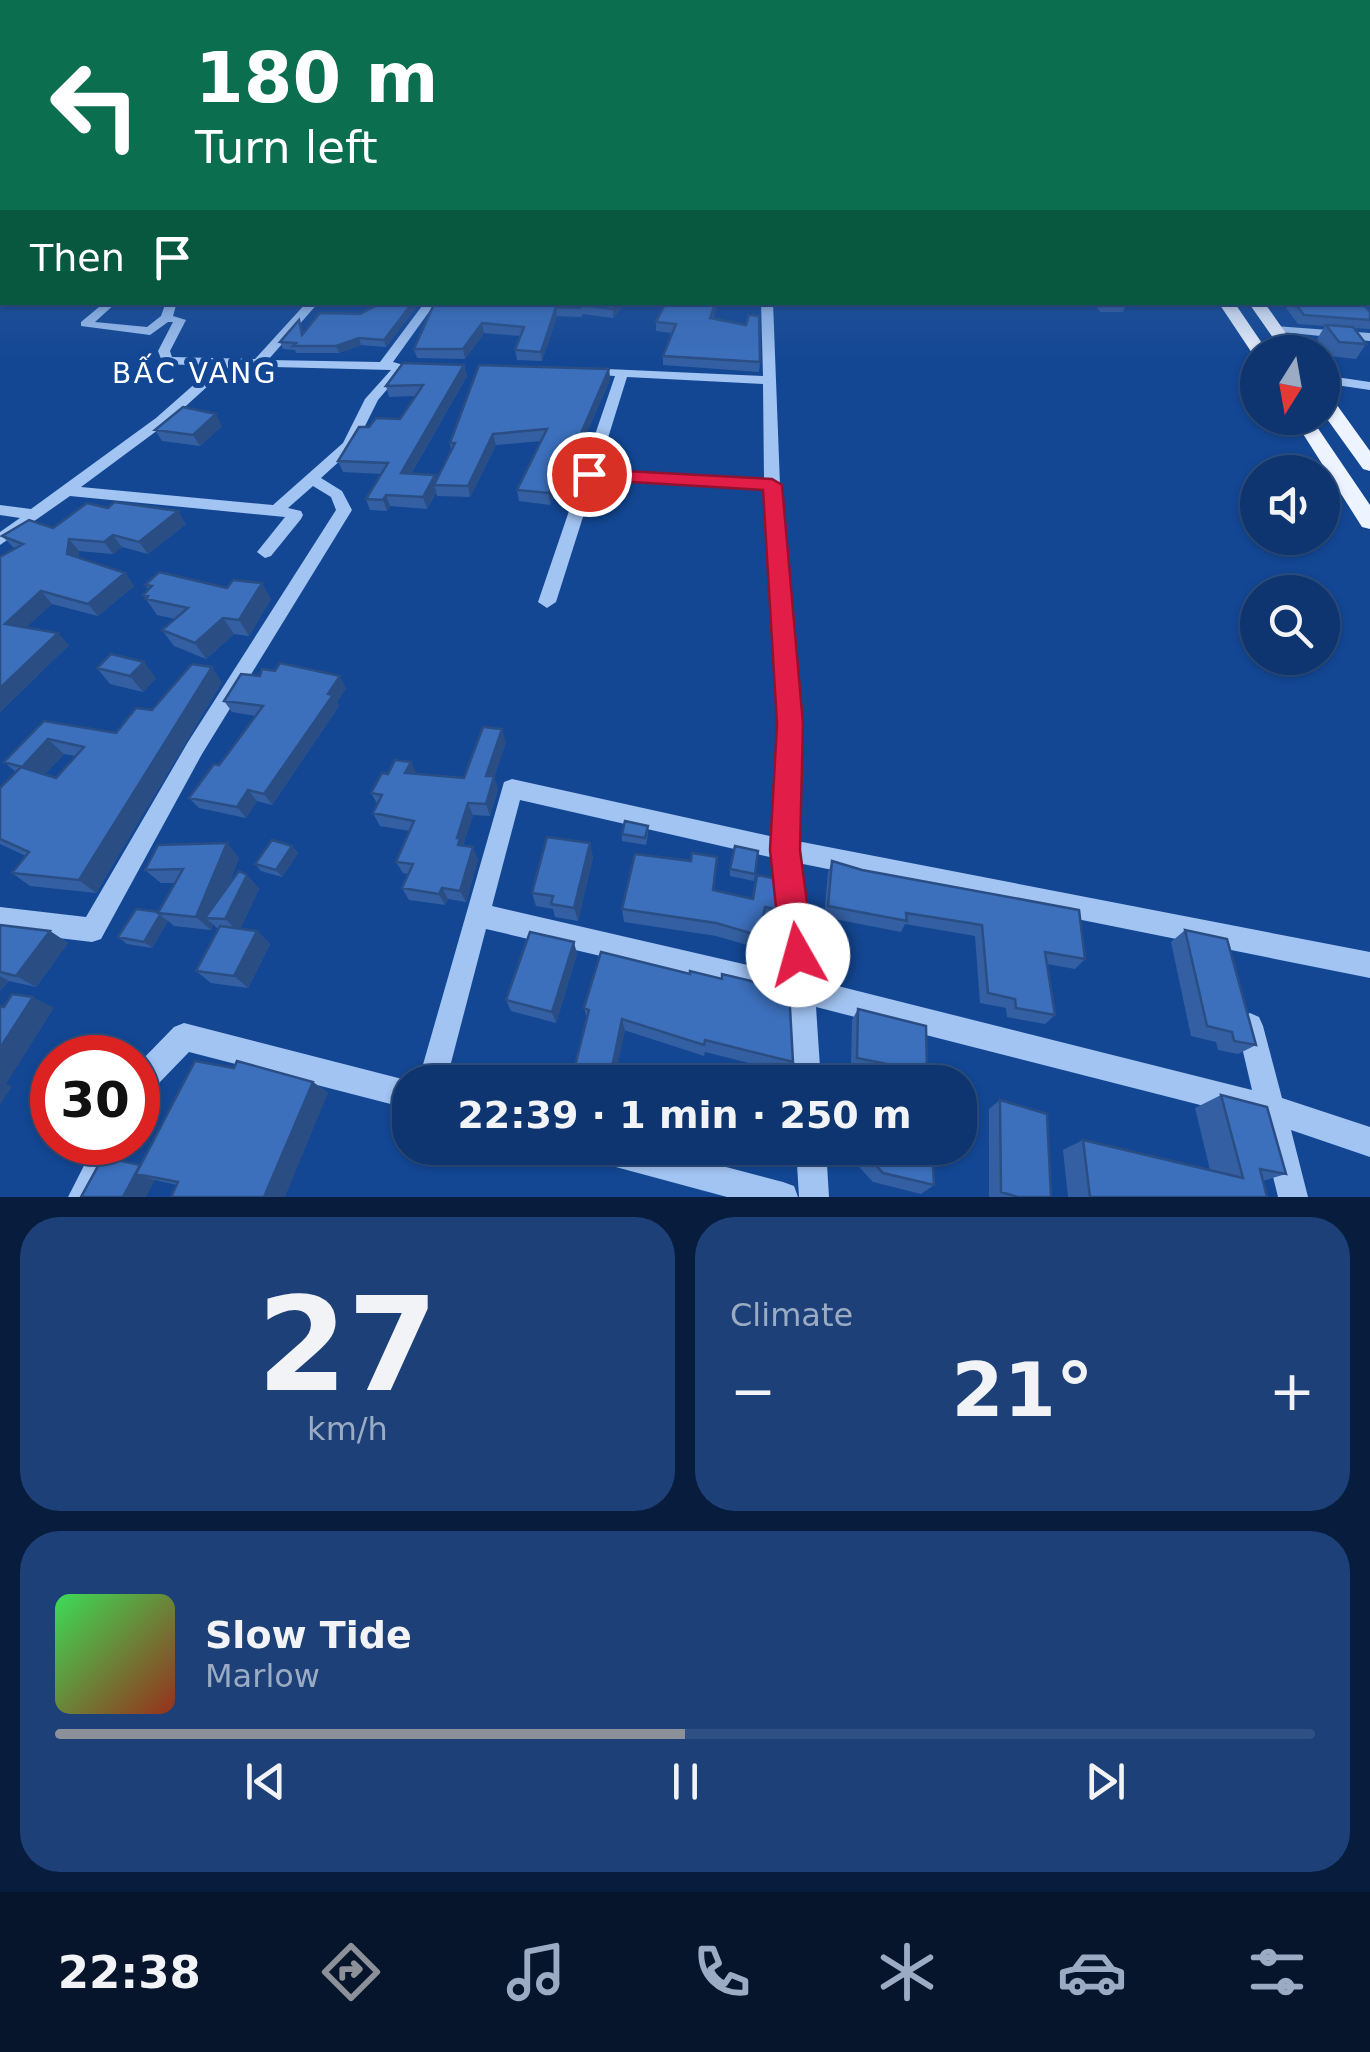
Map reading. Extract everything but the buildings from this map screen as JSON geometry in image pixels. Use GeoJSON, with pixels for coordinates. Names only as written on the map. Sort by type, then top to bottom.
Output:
{"type":"FeatureCollection","features":[{"type":"Feature","properties":{"kind":"main road"},"geometry":{"type":"LineString","coordinates":[[1228,305],[1248,335]]}},
{"type":"Feature","properties":{"kind":"main road"},"geometry":{"type":"LineString","coordinates":[[1258,305],[1278,335]]}},
{"type":"Feature","properties":{"kind":"main road"},"geometry":{"type":"LineString","coordinates":[[1340,423],[1370,465]]}},
{"type":"Feature","properties":{"kind":"main road"},"geometry":{"type":"LineString","coordinates":[[1313,435],[1370,522]]}},
{"type":"Feature","properties":{"kind":"street"},"geometry":{"type":"LineString","coordinates":[[108,305],[85,324],[150,330],[166,318],[171,305]]}},
{"type":"Feature","properties":{"kind":"street"},"geometry":{"type":"LineString","coordinates":[[260,361],[311,305]]}},
{"type":"Feature","properties":{"kind":"street"},"geometry":{"type":"LineString","coordinates":[[384,366],[429,305]]}},
{"type":"Feature","properties":{"kind":"street"},"geometry":{"type":"LineString","coordinates":[[767,305],[772,485],[790,724],[785,850],[802,990],[806,1065]]}},
{"type":"Feature","properties":{"kind":"street"},"geometry":{"type":"LineString","coordinates":[[166,318],[180,320],[164,351],[165,359],[418,366]]}},
{"type":"Feature","properties":{"kind":"street"},"geometry":{"type":"LineString","coordinates":[[1274,329],[1370,337]]}},
{"type":"Feature","properties":{"kind":"street"},"geometry":{"type":"LineString","coordinates":[[0,540],[161,421],[226,362]]}},
{"type":"Feature","properties":{"kind":"street"},"geometry":{"type":"LineString","coordinates":[[278,510],[349,445],[372,399],[400,366]]}},
{"type":"Feature","properties":{"kind":"street"},"geometry":{"type":"LineString","coordinates":[[568,370],[768,380]]}},
{"type":"Feature","properties":{"kind":"street"},"geometry":{"type":"LineString","coordinates":[[546,602],[622,374]]}},
{"type":"Feature","properties":{"kind":"street"},"geometry":{"type":"LineString","coordinates":[[1340,382],[1370,386]]}},
{"type":"Feature","properties":{"kind":"street"},"geometry":{"type":"LineString","coordinates":[[589,474],[772,485]]}},
{"type":"Feature","properties":{"kind":"street"},"geometry":{"type":"LineString","coordinates":[[0,919],[92,930],[195,748],[344,510],[337,494],[314,480]]}},
{"type":"Feature","properties":{"kind":"street"},"geometry":{"type":"LineString","coordinates":[[71,491],[278,510],[294,515],[265,552]]}},
{"type":"Feature","properties":{"kind":"street"},"geometry":{"type":"LineString","coordinates":[[0,510],[36,515]]}},
{"type":"Feature","properties":{"kind":"street"},"geometry":{"type":"LineString","coordinates":[[437,1065],[512,790],[785,850],[1370,964]]}},
{"type":"Feature","properties":{"kind":"street"},"geometry":{"type":"LineString","coordinates":[[479,915],[802,990],[1272,1109],[1370,1142]]}},
{"type":"Feature","properties":{"kind":"street"},"geometry":{"type":"LineString","coordinates":[[1225,934],[1234,969]]}},
{"type":"Feature","properties":{"kind":"street"},"geometry":{"type":"LineString","coordinates":[[1244,1004],[1293,1197]]}},
{"type":"Feature","properties":{"kind":"street"},"geometry":{"type":"LineString","coordinates":[[160,1062],[184,1037],[392,1091]]}},
{"type":"Feature","properties":{"kind":"street"},"geometry":{"type":"LineString","coordinates":[[82,1197],[99,1165]]}},
{"type":"Feature","properties":{"kind":"street"},"geometry":{"type":"LineString","coordinates":[[665,1165],[783,1197]]}},
{"type":"Feature","properties":{"kind":"street"},"geometry":{"type":"LineString","coordinates":[[812,1165],[814,1197]]}},
{"type":"Feature","properties":{"kind":"district","name":"BẤC VANG"},"geometry":{"type":"Point","coordinates":[195,373]}},
{"type":"Feature","properties":{"kind":"route"},"geometry":{"type":"LineString","coordinates":[[589,474],[772,485],[790,724],[785,850],[798,955]]}}]}
